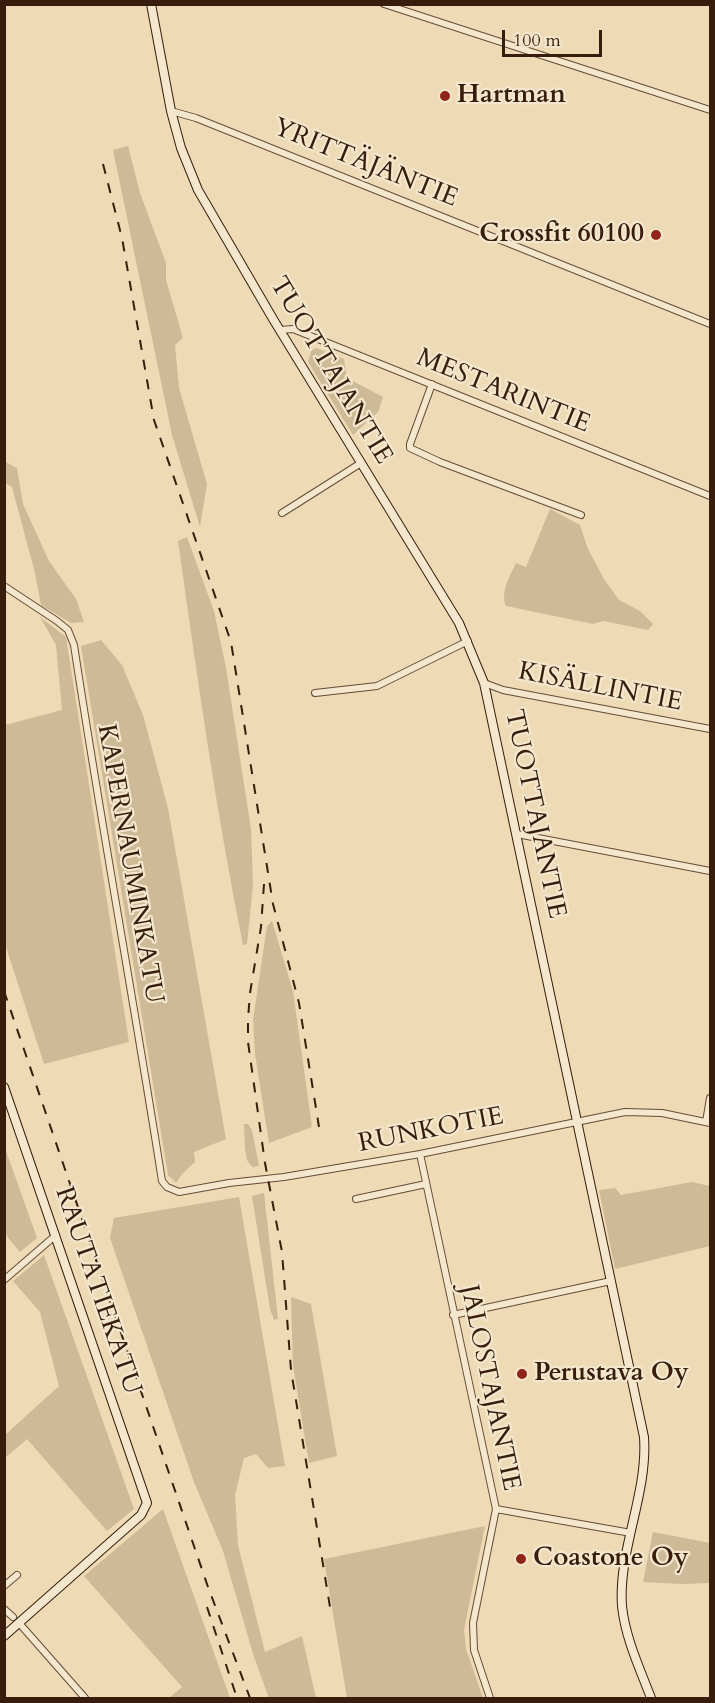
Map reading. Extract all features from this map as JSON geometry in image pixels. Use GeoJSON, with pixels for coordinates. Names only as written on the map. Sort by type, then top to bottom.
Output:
{"type":"FeatureCollection","features":[{"type":"Feature","properties":{"kind":"street","name":"TUOTTAJANTIE"},"geometry":{"type":"LineString","coordinates":[[151,4],[171,111],[181,148],[198,190],[468,641],[484,683],[644,1437],[645,1455],[623,1584],[622,1606],[626,1627],[651,1698]]}},
{"type":"Feature","properties":{"kind":"street"},"geometry":{"type":"LineString","coordinates":[[384,4],[711,110]]}},
{"type":"Feature","properties":{"kind":"street","name":"YRITTÄJÄNTIE"},"geometry":{"type":"LineString","coordinates":[[171,111],[196,118],[711,324]]}},
{"type":"Feature","properties":{"kind":"street","name":"MESTARINTIE"},"geometry":{"type":"LineString","coordinates":[[280,330],[293,329],[711,496]]}},
{"type":"Feature","properties":{"kind":"street"},"geometry":{"type":"LineString","coordinates":[[432,384],[410,448],[581,515]]}},
{"type":"Feature","properties":{"kind":"street"},"geometry":{"type":"LineString","coordinates":[[282,513],[362,463]]}},
{"type":"Feature","properties":{"kind":"street","name":"KAPERNAUMINKATU"},"geometry":{"type":"LineString","coordinates":[[4,586],[68,630],[74,645],[102,830],[162,1181]]}},
{"type":"Feature","properties":{"kind":"street"},"geometry":{"type":"LineString","coordinates":[[315,693],[377,686],[468,641]]}},
{"type":"Feature","properties":{"kind":"street","name":"KISÄLLINTIE"},"geometry":{"type":"LineString","coordinates":[[484,683],[503,690],[711,729]]}},
{"type":"Feature","properties":{"kind":"street"},"geometry":{"type":"LineString","coordinates":[[517,834],[711,871]]}},
{"type":"Feature","properties":{"kind":"street","name":"RAUTATIEKATU"},"geometry":{"type":"LineString","coordinates":[[4,1087],[147,1503],[145,1510],[16,1620]]}},
{"type":"Feature","properties":{"kind":"street"},"geometry":{"type":"LineString","coordinates":[[708,1122],[711,1098]]}},
{"type":"Feature","properties":{"kind":"street","name":"RUNKOTIE"},"geometry":{"type":"LineString","coordinates":[[162,1181],[166,1187],[179,1192],[229,1183],[284,1178],[420,1154],[625,1112],[645,1112],[708,1122]]}},
{"type":"Feature","properties":{"kind":"street","name":"JALOSTAJANTIE"},"geometry":{"type":"LineString","coordinates":[[420,1154],[496,1509],[473,1623],[474,1650],[490,1698]]}},
{"type":"Feature","properties":{"kind":"street"},"geometry":{"type":"LineString","coordinates":[[356,1199],[426,1184]]}},
{"type":"Feature","properties":{"kind":"street"},"geometry":{"type":"LineString","coordinates":[[4,1280],[56,1235]]}},
{"type":"Feature","properties":{"kind":"street"},"geometry":{"type":"LineString","coordinates":[[453,1315],[611,1281]]}},
{"type":"Feature","properties":{"kind":"street"},"geometry":{"type":"LineString","coordinates":[[496,1509],[631,1533]]}},
{"type":"Feature","properties":{"kind":"street"},"geometry":{"type":"LineString","coordinates":[[4,1586],[17,1575]]}},
{"type":"Feature","properties":{"kind":"street"},"geometry":{"type":"LineString","coordinates":[[4,1609],[86,1698]]}},
{"type":"Feature","properties":{"kind":"street"},"geometry":{"type":"LineString","coordinates":[[4,1636],[16,1620]]}},
{"type":"Feature","properties":{"kind":"shaded area"},"geometry":{"type":"Polygon","coordinates":[[[128,146],[140,193],[166,263],[166,280],[183,338],[175,345],[179,388],[207,484],[200,527],[172,435],[113,150],[128,146]]]}},
{"type":"Feature","properties":{"kind":"shaded area"},"geometry":{"type":"Polygon","coordinates":[[[316,348],[344,359],[347,378],[383,397],[378,412],[353,435],[308,362],[311,351],[316,348]]]}},
{"type":"Feature","properties":{"kind":"shaded area"},"geometry":{"type":"Polygon","coordinates":[[[4,461],[17,468],[23,504],[49,561],[76,599],[84,622],[71,623],[41,605],[35,573],[12,487],[5,483],[4,461]]]}},
{"type":"Feature","properties":{"kind":"shaded area"},"geometry":{"type":"Polygon","coordinates":[[[550,509],[580,525],[588,549],[604,579],[619,600],[640,611],[653,624],[648,630],[603,621],[593,624],[506,606],[504,595],[506,584],[516,563],[526,567],[550,509]]]}},
{"type":"Feature","properties":{"kind":"shaded area"},"geometry":{"type":"Polygon","coordinates":[[[187,537],[214,611],[226,668],[251,829],[253,885],[247,944],[243,945],[216,794],[178,541],[187,537]]]}},
{"type":"Feature","properties":{"kind":"shaded area"},"geometry":{"type":"Polygon","coordinates":[[[40,617],[66,637],[129,1042],[44,1064],[5,944],[5,725],[62,710],[56,645],[40,617]]]}},
{"type":"Feature","properties":{"kind":"shaded area"},"geometry":{"type":"Polygon","coordinates":[[[101,640],[122,665],[143,715],[168,808],[226,1139],[194,1152],[195,1162],[176,1183],[168,1175],[81,646],[101,640]]]}},
{"type":"Feature","properties":{"kind":"shaded area"},"geometry":{"type":"Polygon","coordinates":[[[272,921],[293,991],[312,1127],[269,1143],[255,1054],[253,1020],[267,926],[272,921]]]}},
{"type":"Feature","properties":{"kind":"shaded area"},"geometry":{"type":"Polygon","coordinates":[[[244,1124],[248,1124],[252,1130],[259,1166],[252,1167],[247,1160],[244,1124]]]}},
{"type":"Feature","properties":{"kind":"shaded area"},"geometry":{"type":"Polygon","coordinates":[[[4,1145],[37,1238],[20,1252],[5,1234],[4,1145]]]}},
{"type":"Feature","properties":{"kind":"shaded area"},"geometry":{"type":"Polygon","coordinates":[[[692,1182],[710,1186],[710,1246],[615,1269],[599,1190],[615,1188],[621,1195],[692,1182]]]}},
{"type":"Feature","properties":{"kind":"shaded area"},"geometry":{"type":"Polygon","coordinates":[[[264,1193],[278,1319],[274,1320],[270,1309],[252,1196],[264,1193]]]}},
{"type":"Feature","properties":{"kind":"shaded area"},"geometry":{"type":"Polygon","coordinates":[[[239,1197],[285,1466],[268,1468],[256,1454],[244,1458],[235,1495],[238,1545],[265,1652],[302,1636],[316,1698],[269,1698],[254,1657],[223,1551],[194,1482],[110,1238],[114,1218],[239,1197]]]}},
{"type":"Feature","properties":{"kind":"shaded area"},"geometry":{"type":"Polygon","coordinates":[[[44,1255],[134,1509],[107,1531],[27,1439],[5,1458],[5,1435],[59,1386],[40,1312],[13,1281],[44,1255]]]}},
{"type":"Feature","properties":{"kind":"shaded area"},"geometry":{"type":"Polygon","coordinates":[[[291,1297],[311,1304],[337,1456],[309,1463],[293,1366],[291,1297]]]}},
{"type":"Feature","properties":{"kind":"shaded area"},"geometry":{"type":"Polygon","coordinates":[[[163,1509],[230,1698],[169,1698],[182,1687],[84,1576],[163,1509]]]}},
{"type":"Feature","properties":{"kind":"shaded area"},"geometry":{"type":"Polygon","coordinates":[[[485,1526],[464,1630],[466,1649],[483,1698],[347,1698],[324,1559],[485,1526]]]}},
{"type":"Feature","properties":{"kind":"shaded area"},"geometry":{"type":"Polygon","coordinates":[[[653,1532],[710,1543],[710,1583],[643,1582],[653,1532]]]}},
{"type":"Feature","properties":{"kind":"railway"},"geometry":{"type":"LineString","coordinates":[[103,164],[122,238],[154,420],[231,642],[273,904],[299,1003],[319,1127]]}},
{"type":"Feature","properties":{"kind":"railway"},"geometry":{"type":"LineString","coordinates":[[264,884],[261,927],[250,993],[248,1042],[265,1163],[282,1252],[291,1370],[330,1607]]}},
{"type":"Feature","properties":{"kind":"railway"},"geometry":{"type":"LineString","coordinates":[[4,991],[208,1587],[250,1698]]}},
{"type":"Feature","properties":{"kind":"railway"},"geometry":{"type":"LineString","coordinates":[[207,1607],[237,1698]]}},
{"type":"Feature","properties":{"kind":"place","name":"Hartman"},"geometry":{"type":"Point","coordinates":[445,96]}},
{"type":"Feature","properties":{"kind":"place","name":"Crossfit 60100"},"geometry":{"type":"Point","coordinates":[656,235]}},
{"type":"Feature","properties":{"kind":"place","name":"Perustava Oy"},"geometry":{"type":"Point","coordinates":[522,1374]}},
{"type":"Feature","properties":{"kind":"place","name":"Coastone Oy"},"geometry":{"type":"Point","coordinates":[521,1559]}}]}
